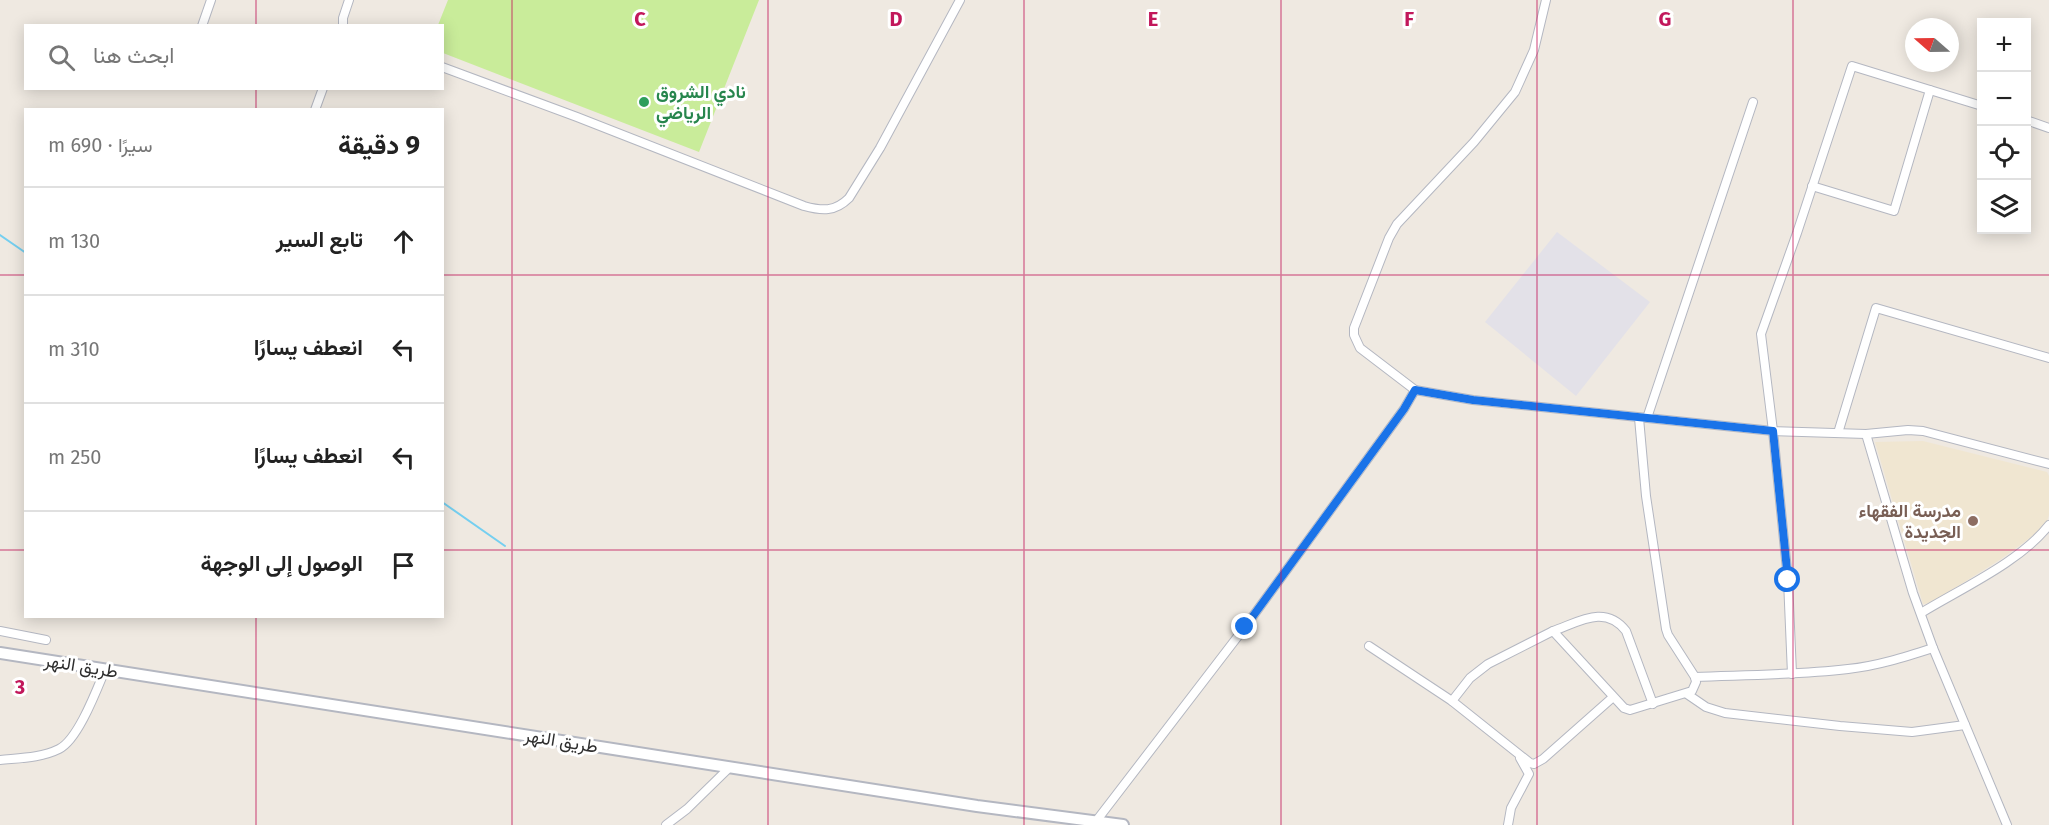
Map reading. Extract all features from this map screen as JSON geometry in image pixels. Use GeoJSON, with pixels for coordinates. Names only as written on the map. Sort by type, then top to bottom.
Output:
{"type":"FeatureCollection","features":[{"type":"Feature","properties":{"kind":"main road","name":"طريق النهر"},"geometry":{"type":"LineString","coordinates":[[0,653],[977,806],[1123,825]]}},
{"type":"Feature","properties":{"kind":"street"},"geometry":{"type":"LineString","coordinates":[[203,24],[211,0]]}},
{"type":"Feature","properties":{"kind":"street"},"geometry":{"type":"LineString","coordinates":[[343,24],[349,0]]}},
{"type":"Feature","properties":{"kind":"street"},"geometry":{"type":"LineString","coordinates":[[444,68],[804,206],[826,211],[842,205],[855,188],[880,148],[960,0]]}},
{"type":"Feature","properties":{"kind":"street"},"geometry":{"type":"LineString","coordinates":[[1546,0],[1534,50],[1515,92],[1474,142],[1397,224],[1389,238],[1354,328],[1354,335],[1360,348],[1415,390],[1473,400],[1773,431],[1866,434],[1923,430],[2049,464]]}},
{"type":"Feature","properties":{"kind":"street"},"geometry":{"type":"LineString","coordinates":[[1792,674],[1788,580],[1761,334],[1852,66],[1977,104]]}},
{"type":"Feature","properties":{"kind":"street"},"geometry":{"type":"LineString","coordinates":[[316,108],[322,90]]}},
{"type":"Feature","properties":{"kind":"street"},"geometry":{"type":"LineString","coordinates":[[1812,186],[1894,211],[1930,90]]}},
{"type":"Feature","properties":{"kind":"street"},"geometry":{"type":"LineString","coordinates":[[1553,631],[1612,698],[1624,708],[1630,710],[1687,694],[1694,687],[1695,677],[1666,629],[1646,496],[1643,418],[1753,102]]}},
{"type":"Feature","properties":{"kind":"street"},"geometry":{"type":"LineString","coordinates":[[2031,122],[2049,128]]}},
{"type":"Feature","properties":{"kind":"street"},"geometry":{"type":"LineString","coordinates":[[1838,433],[1876,308],[2049,358]]}},
{"type":"Feature","properties":{"kind":"street"},"geometry":{"type":"LineString","coordinates":[[1097,820],[1245,627],[1404,409],[1415,390]]}},
{"type":"Feature","properties":{"kind":"street"},"geometry":{"type":"LineString","coordinates":[[1866,434],[1913,593],[1933,648],[2007,825]]}},
{"type":"Feature","properties":{"kind":"street"},"geometry":{"type":"LineString","coordinates":[[1921,613],[2007,562],[2035,542],[2049,525]]}},
{"type":"Feature","properties":{"kind":"street"},"geometry":{"type":"LineString","coordinates":[[1452,701],[1470,678],[1483,668],[1553,631],[1597,616],[1607,616],[1626,631],[1653,704]]}},
{"type":"Feature","properties":{"kind":"street"},"geometry":{"type":"LineString","coordinates":[[0,631],[46,640]]}},
{"type":"Feature","properties":{"kind":"street"},"geometry":{"type":"LineString","coordinates":[[1369,646],[1452,701],[1530,763],[1538,762],[1612,698]]}},
{"type":"Feature","properties":{"kind":"street"},"geometry":{"type":"LineString","coordinates":[[1695,677],[1792,674],[1849,669],[1890,661],[1933,648]]}},
{"type":"Feature","properties":{"kind":"street"},"geometry":{"type":"LineString","coordinates":[[0,760],[28,758],[60,749],[68,744],[89,708],[105,670]]}},
{"type":"Feature","properties":{"kind":"street"},"geometry":{"type":"LineString","coordinates":[[1687,694],[1706,707],[1725,713],[1840,726],[1912,732],[1965,725]]}},
{"type":"Feature","properties":{"kind":"street"},"geometry":{"type":"LineString","coordinates":[[1508,825],[1510,808],[1529,774],[1520,757]]}},
{"type":"Feature","properties":{"kind":"street"},"geometry":{"type":"LineString","coordinates":[[666,825],[687,809],[729,768]]}},
{"type":"Feature","properties":{"kind":"shaded area"},"geometry":{"type":"Polygon","coordinates":[[[1557,232],[1650,302],[1576,396],[1485,322],[1557,232]]]}},
{"type":"Feature","properties":{"kind":"shaded area","name":"مدرسة الفقهاء الجديدة"},"geometry":{"type":"Polygon","coordinates":[[[1923,441],[2047,472],[2049,476],[2049,515],[2045,527],[2001,559],[1931,603],[1923,604],[1875,442],[1923,441]]]}},
{"type":"Feature","properties":{"kind":"green space","name":"نادي الشروق الرياضي"},"geometry":{"type":"Polygon","coordinates":[[[448,0],[759,0],[699,152],[444,53],[444,24],[438,24],[448,0]]]}},
{"type":"Feature","properties":{"kind":"waterway"},"geometry":{"type":"LineString","coordinates":[[0,235],[24,252]]}},
{"type":"Feature","properties":{"kind":"waterway"},"geometry":{"type":"LineString","coordinates":[[444,503],[505,546]]}},
{"type":"Feature","properties":{"kind":"place","name":"نادي الشروق الرياضي"},"geometry":{"type":"Point","coordinates":[644,102]}},
{"type":"Feature","properties":{"kind":"place","name":"مدرسة الفقهاء الجديدة"},"geometry":{"type":"Point","coordinates":[1973,521]}},
{"type":"Feature","properties":{"kind":"route"},"geometry":{"type":"LineString","coordinates":[[1245,627],[1404,409],[1415,390],[1473,400],[1773,431],[1788,580]]}}]}
